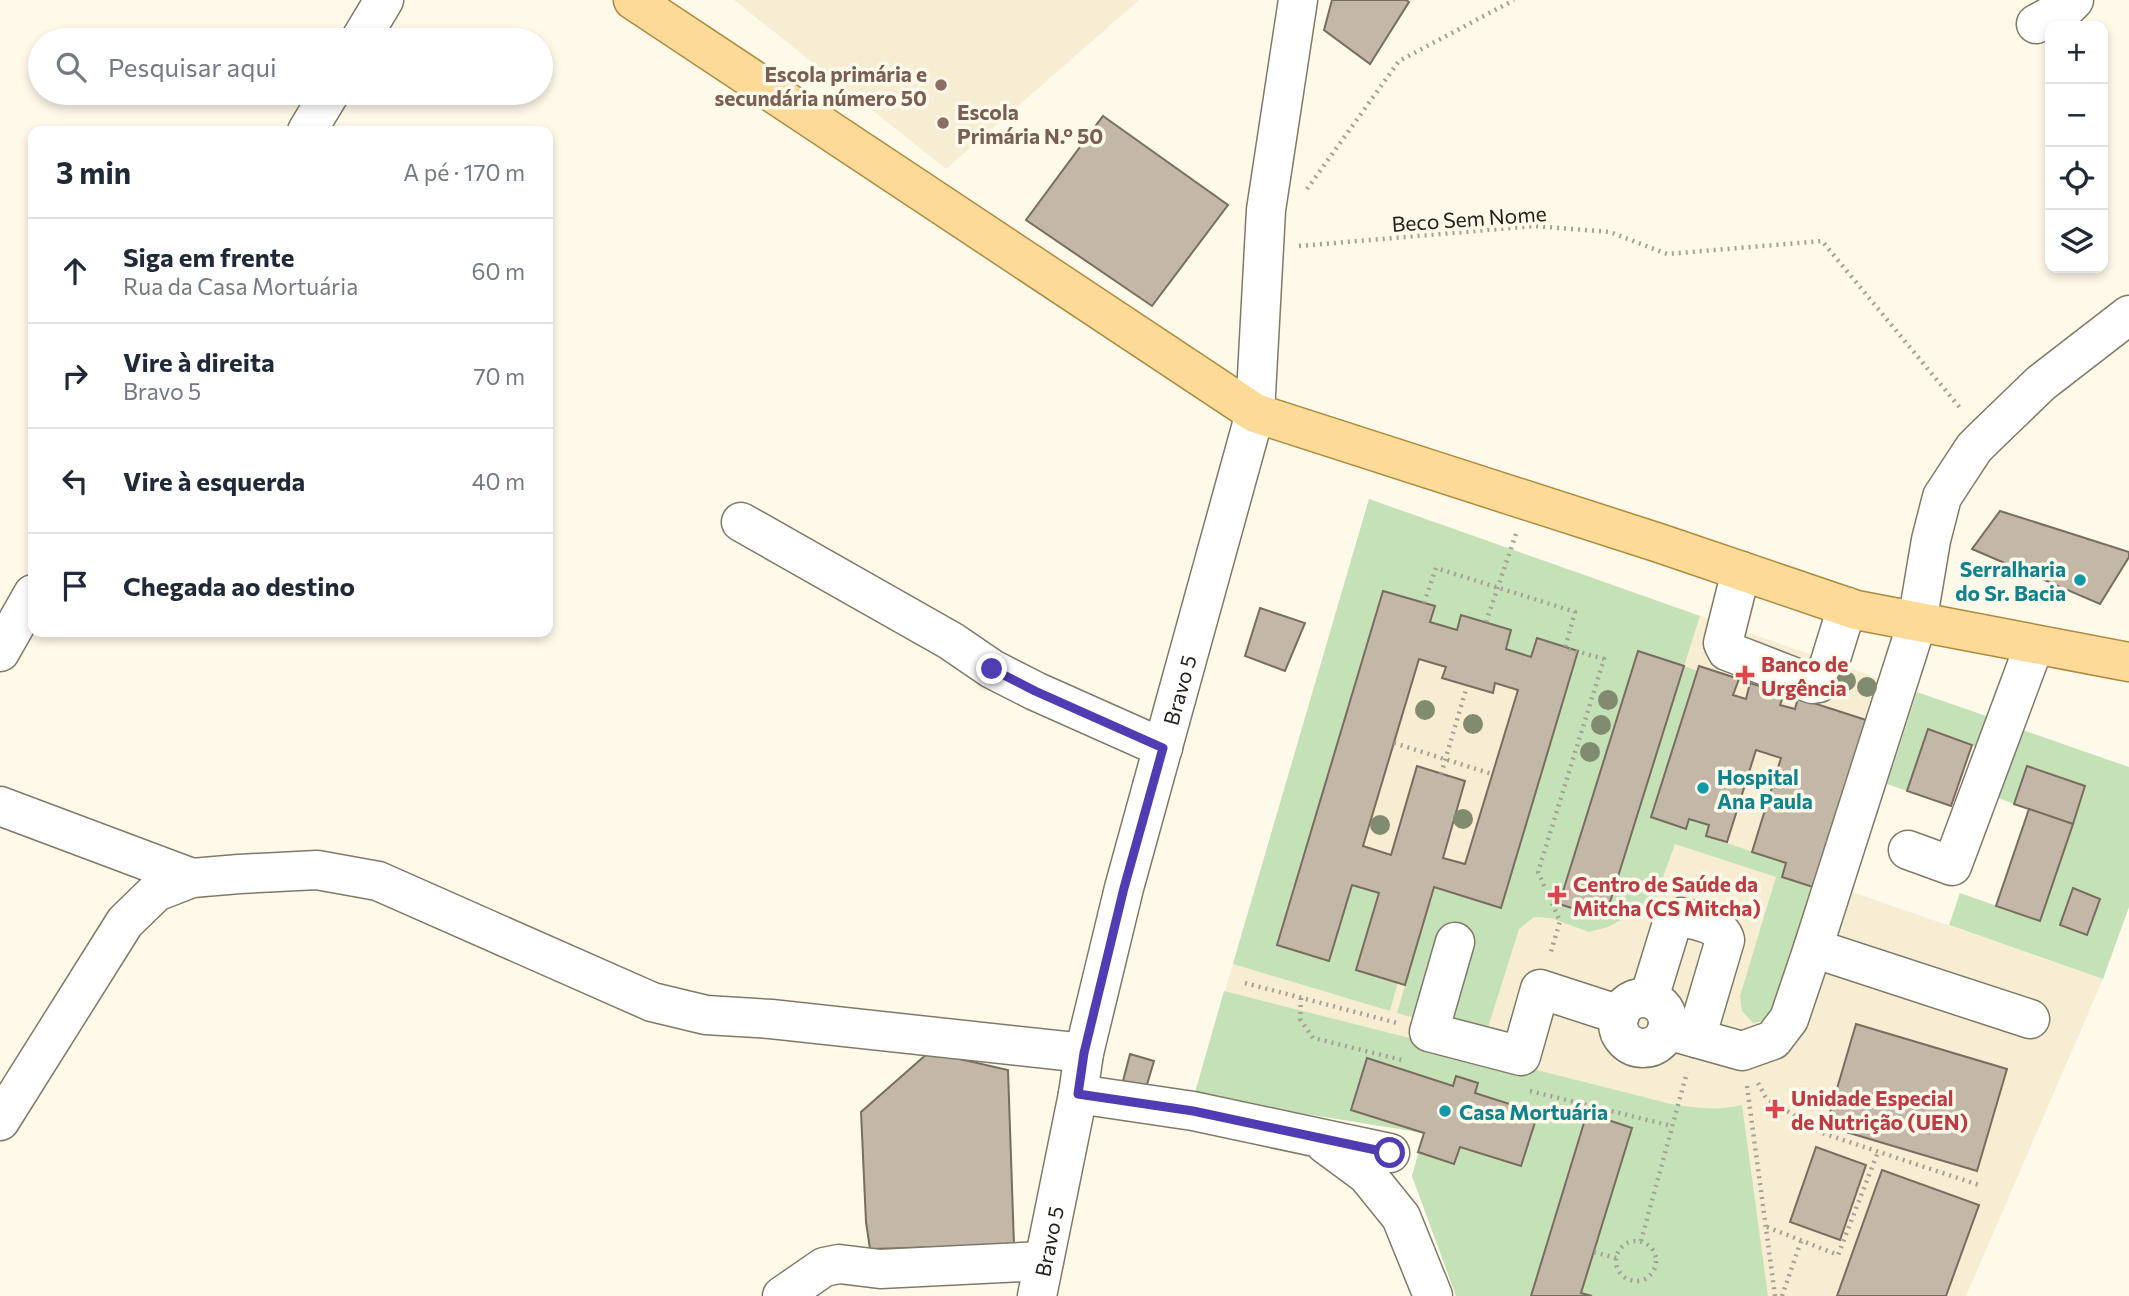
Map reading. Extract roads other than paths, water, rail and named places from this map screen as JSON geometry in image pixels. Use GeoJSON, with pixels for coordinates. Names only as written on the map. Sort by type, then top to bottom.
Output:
{"type":"FeatureCollection","features":[{"type":"Feature","properties":{"kind":"main road"},"geometry":{"type":"LineString","coordinates":[[633,0],[1255,413],[1847,607],[1917,624],[2129,662]]}},
{"type":"Feature","properties":{"kind":"street"},"geometry":{"type":"LineString","coordinates":[[367,28],[384,0]]}},
{"type":"Feature","properties":{"kind":"street","name":"Bravo 5"},"geometry":{"type":"LineString","coordinates":[[1041,1278],[1084,1053],[1124,888],[1255,413],[1266,210],[1298,0]]}},
{"type":"Feature","properties":{"kind":"street"},"geometry":{"type":"LineString","coordinates":[[2036,24],[2067,7],[2074,0]]}},
{"type":"Feature","properties":{"kind":"street"},"geometry":{"type":"LineString","coordinates":[[310,126],[323,105]]}},
{"type":"Feature","properties":{"kind":"street"},"geometry":{"type":"LineString","coordinates":[[1455,942],[1429,1031],[1521,1056],[1540,989],[1658,1020],[1742,1051],[1773,1040],[1789,1019],[1917,624],[1931,540],[1942,497],[1974,448],[1985,437],[2041,383],[2129,315]]}},
{"type":"Feature","properties":{"kind":"street"},"geometry":{"type":"LineString","coordinates":[[741,522],[951,641],[992,669],[1163,748]]}},
{"type":"Feature","properties":{"kind":"street"},"geometry":{"type":"LineString","coordinates":[[1741,571],[1723,643],[1727,651],[1812,684],[1825,678],[1847,607]]}},
{"type":"Feature","properties":{"kind":"street"},"geometry":{"type":"LineString","coordinates":[[0,652],[28,603]]}},
{"type":"Feature","properties":{"kind":"street"},"geometry":{"type":"LineString","coordinates":[[1908,850],[1952,866],[2034,646]]}},
{"type":"Feature","properties":{"kind":"street"},"geometry":{"type":"LineString","coordinates":[[0,806],[192,878]]}},
{"type":"Feature","properties":{"kind":"street"},"geometry":{"type":"LineString","coordinates":[[0,1121],[125,922],[156,892],[192,878],[317,870],[378,881],[652,1002],[706,1015],[771,1019],[1084,1053]]}},
{"type":"Feature","properties":{"kind":"street"},"geometry":{"type":"LineString","coordinates":[[1813,948],[2030,1019]]}},
{"type":"Feature","properties":{"kind":"street"},"geometry":{"type":"LineString","coordinates":[[1078,1094],[1193,1111],[1390,1153]]}},
{"type":"Feature","properties":{"kind":"street"},"geometry":{"type":"LineString","coordinates":[[1318,1138],[1367,1175],[1401,1217],[1433,1296]]}},
{"type":"Feature","properties":{"kind":"street"},"geometry":{"type":"LineString","coordinates":[[782,1296],[824,1266],[839,1264],[880,1269],[1041,1278]]}},
{"type":"Feature","properties":{"kind":"place","name":"Escola primária e secundária número 50"},"geometry":{"type":"Point","coordinates":[941,85]}},
{"type":"Feature","properties":{"kind":"place","name":"Escola Primária N.º 50"},"geometry":{"type":"Point","coordinates":[943,123]}},
{"type":"Feature","properties":{"kind":"place","name":"Serralharia do Sr. Bacia"},"geometry":{"type":"Point","coordinates":[2080,580]}},
{"type":"Feature","properties":{"kind":"place","name":"Banco de Urgência"},"geometry":{"type":"Point","coordinates":[1745,675]}},
{"type":"Feature","properties":{"kind":"place","name":"Hospital Ana Paula"},"geometry":{"type":"Point","coordinates":[1703,788]}},
{"type":"Feature","properties":{"kind":"place","name":"Centro de Saúde da Mitcha (CS Mitcha)"},"geometry":{"type":"Point","coordinates":[1557,895]}},
{"type":"Feature","properties":{"kind":"place","name":"Unidade Especial de Nutrição (UEN)"},"geometry":{"type":"Point","coordinates":[1775,1109]}},
{"type":"Feature","properties":{"kind":"place","name":"Casa Mortuária"},"geometry":{"type":"Point","coordinates":[1445,1111]}}]}
